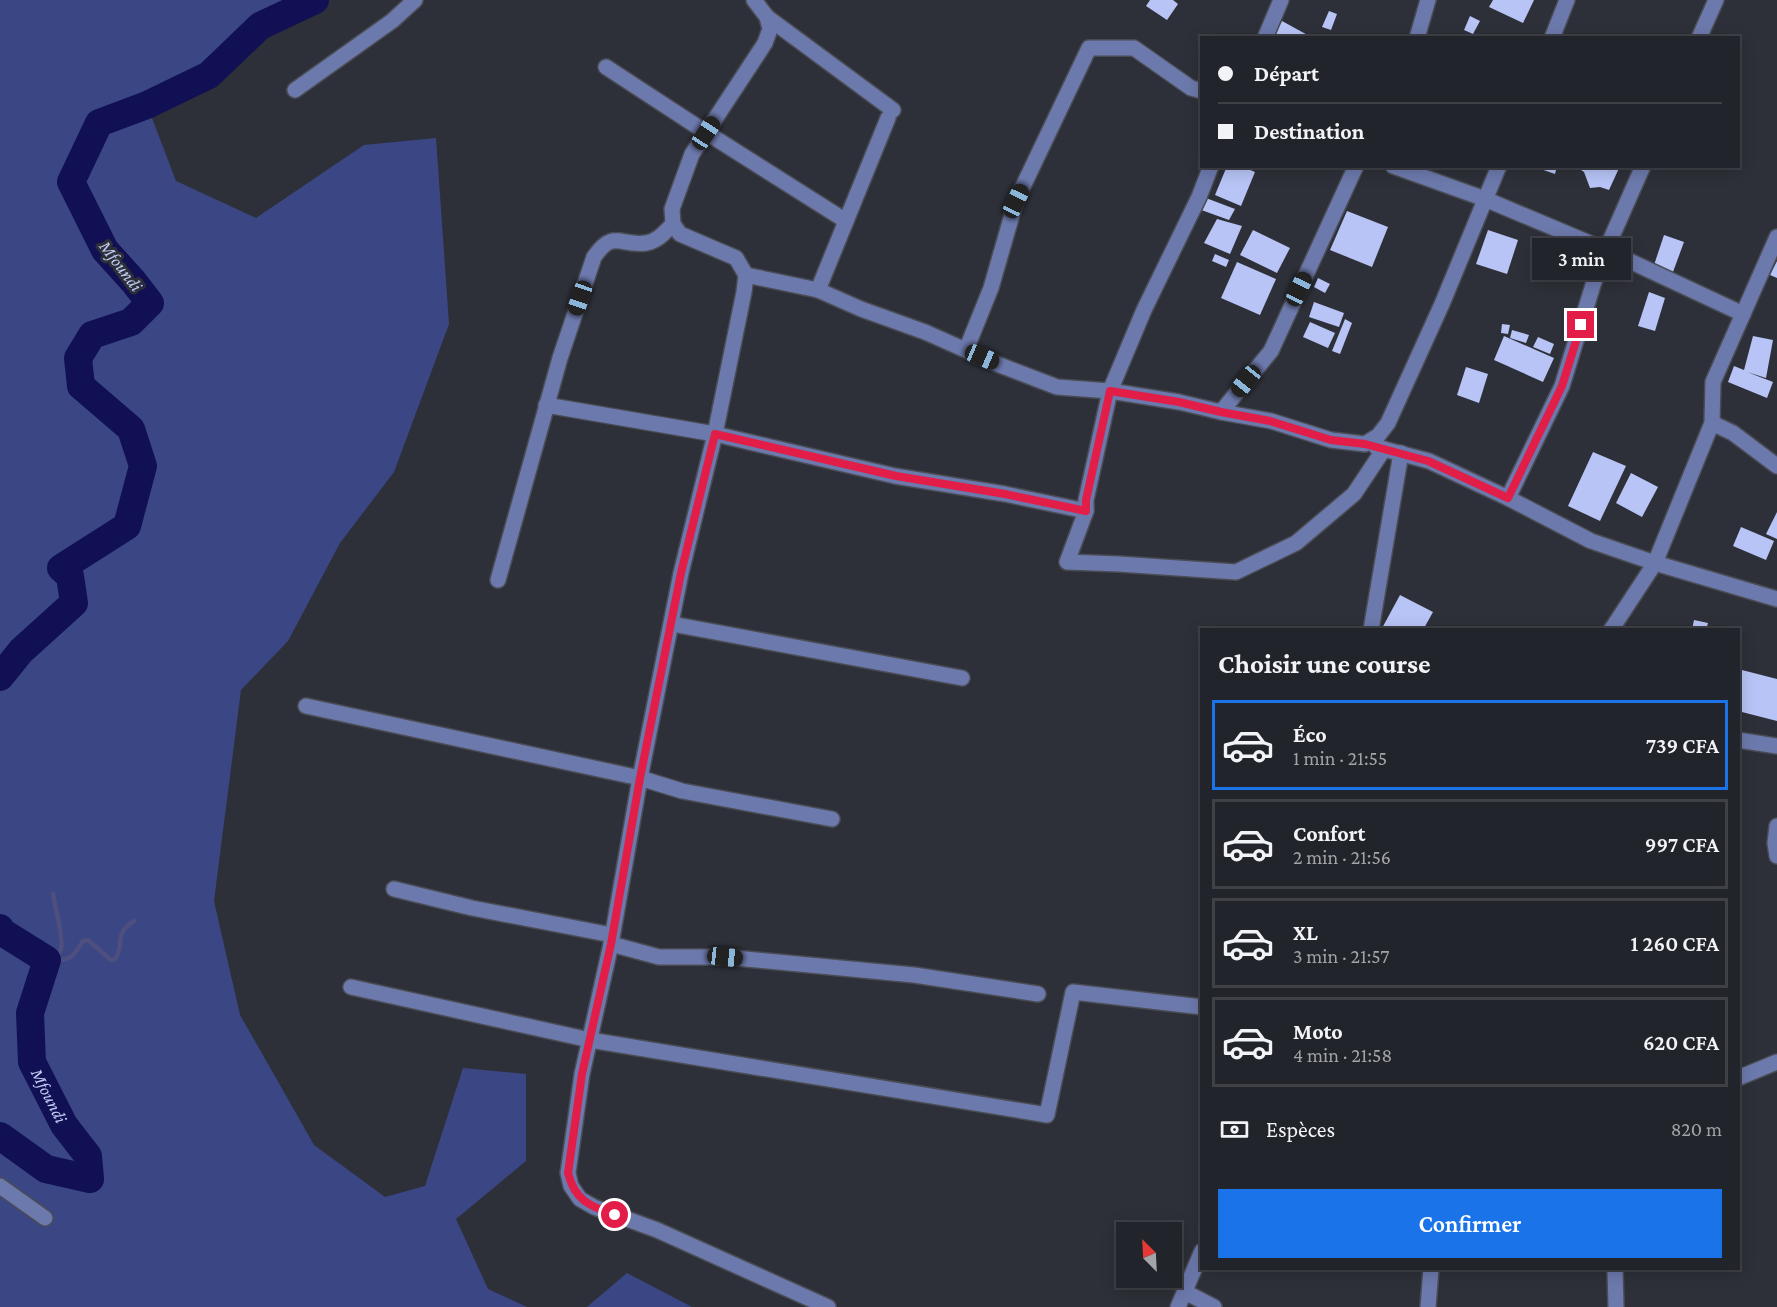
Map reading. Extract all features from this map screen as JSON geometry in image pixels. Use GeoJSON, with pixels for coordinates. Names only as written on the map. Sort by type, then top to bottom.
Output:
{"type":"FeatureCollection","features":[{"type":"Feature","properties":{"kind":"street"},"geometry":{"type":"LineString","coordinates":[[295,90],[392,21],[415,0]]}},
{"type":"Feature","properties":{"kind":"street"},"geometry":{"type":"LineString","coordinates":[[754,0],[767,17],[890,114],[818,290]]}},
{"type":"Feature","properties":{"kind":"street"},"geometry":{"type":"LineString","coordinates":[[1266,36],[1281,0]]}},
{"type":"Feature","properties":{"kind":"street"},"geometry":{"type":"LineString","coordinates":[[1418,36],[1428,0]]}},
{"type":"Feature","properties":{"kind":"street"},"geometry":{"type":"LineString","coordinates":[[1553,36],[1567,0]]}},
{"type":"Feature","properties":{"kind":"street"},"geometry":{"type":"LineString","coordinates":[[1701,36],[1716,0]]}},
{"type":"Feature","properties":{"kind":"street"},"geometry":{"type":"LineString","coordinates":[[767,17],[770,29],[765,43],[692,154],[672,209],[674,224],[680,234],[736,258],[746,275],[715,434],[681,573],[640,778],[611,939],[582,1074],[568,1173],[571,1186],[580,1199],[594,1207],[657,1230],[828,1307]]}},
{"type":"Feature","properties":{"kind":"street"},"geometry":{"type":"LineString","coordinates":[[966,350],[991,288],[1016,201],[1089,48],[1134,48],[1191,88],[1200,90]]}},
{"type":"Feature","properties":{"kind":"street"},"geometry":{"type":"LineString","coordinates":[[606,67],[846,221]]}},
{"type":"Feature","properties":{"kind":"street"},"geometry":{"type":"LineString","coordinates":[[1210,168],[1199,197],[1144,310],[1110,391],[1086,500],[1086,511],[1067,562],[1236,572],[1296,543],[1354,494],[1384,449]]}},
{"type":"Feature","properties":{"kind":"street"},"geometry":{"type":"LineString","coordinates":[[1221,412],[1271,351],[1355,168]]}},
{"type":"Feature","properties":{"kind":"street"},"geometry":{"type":"LineString","coordinates":[[1399,168],[1485,199],[1606,250],[1743,314]]}},
{"type":"Feature","properties":{"kind":"street"},"geometry":{"type":"LineString","coordinates":[[1365,444],[1378,436],[1388,423],[1442,304],[1498,168]]}},
{"type":"Feature","properties":{"kind":"street"},"geometry":{"type":"LineString","coordinates":[[1508,498],[1562,386],[1593,285],[1641,168]]}},
{"type":"Feature","properties":{"kind":"street"},"geometry":{"type":"LineString","coordinates":[[498,580],[546,405],[594,257],[602,246],[614,240],[645,244],[659,238],[674,224]]}},
{"type":"Feature","properties":{"kind":"street"},"geometry":{"type":"LineString","coordinates":[[1612,628],[1655,563],[1712,423],[1713,382],[1777,237]]}},
{"type":"Feature","properties":{"kind":"street"},"geometry":{"type":"LineString","coordinates":[[746,275],[818,290],[1057,387],[1110,391],[1179,402],[1270,421],[1331,440],[1365,444],[1428,461],[1508,498],[1591,541],[1655,563],[1777,599]]}},
{"type":"Feature","properties":{"kind":"street"},"geometry":{"type":"LineString","coordinates":[[546,405],[715,434],[896,476],[1005,494],[1086,511]]}},
{"type":"Feature","properties":{"kind":"street"},"geometry":{"type":"LineString","coordinates":[[1712,423],[1733,433],[1777,466]]}},
{"type":"Feature","properties":{"kind":"street"},"geometry":{"type":"LineString","coordinates":[[1371,628],[1401,453]]}},
{"type":"Feature","properties":{"kind":"street"},"geometry":{"type":"LineString","coordinates":[[672,624],[962,678]]}},
{"type":"Feature","properties":{"kind":"street"},"geometry":{"type":"LineString","coordinates":[[306,706],[640,778],[682,791],[832,819]]}},
{"type":"Feature","properties":{"kind":"street"},"geometry":{"type":"LineString","coordinates":[[1740,740],[1777,746]]}},
{"type":"Feature","properties":{"kind":"street"},"geometry":{"type":"LineString","coordinates":[[1777,825],[1775,843],[1777,856]]}},
{"type":"Feature","properties":{"kind":"street"},"geometry":{"type":"LineString","coordinates":[[394,889],[611,939],[659,957],[725,957],[902,974],[1038,994]]}},
{"type":"Feature","properties":{"kind":"street"},"geometry":{"type":"LineString","coordinates":[[351,987],[590,1040],[1047,1114],[1073,992],[1200,1007]]}},
{"type":"Feature","properties":{"kind":"street"},"geometry":{"type":"LineString","coordinates":[[1740,1077],[1777,1062]]}},
{"type":"Feature","properties":{"kind":"street"},"geometry":{"type":"LineString","coordinates":[[0,1186],[45,1218]]}},
{"type":"Feature","properties":{"kind":"street"},"geometry":{"type":"LineString","coordinates":[[1200,1256],[1182,1300],[1214,1307]]}},
{"type":"Feature","properties":{"kind":"street"},"geometry":{"type":"LineString","coordinates":[[1428,1307],[1431,1270]]}},
{"type":"Feature","properties":{"kind":"street"},"geometry":{"type":"LineString","coordinates":[[1615,1270],[1616,1307]]}},
{"type":"Feature","properties":{"kind":"shaded area"},"geometry":{"type":"Polygon","coordinates":[[[0,0],[315,0],[260,26],[209,75],[147,105],[176,181],[256,218],[364,145],[436,138],[449,324],[394,472],[340,543],[288,641],[241,690],[214,901],[240,1015],[314,1145],[385,1197],[425,1186],[463,1068],[526,1074],[526,1161],[456,1219],[488,1289],[527,1307],[0,1307],[0,0]]]}},
{"type":"Feature","properties":{"kind":"shaded area"},"geometry":{"type":"Polygon","coordinates":[[[627,1273],[692,1307],[587,1307],[627,1273]]]}},
{"type":"Feature","properties":{"kind":"building"},"geometry":{"type":"Polygon","coordinates":[[[1150,0],[1173,0],[1178,4],[1167,20],[1146,6],[1150,0]]]}},
{"type":"Feature","properties":{"kind":"building"},"geometry":{"type":"Polygon","coordinates":[[[1493,0],[1534,0],[1523,23],[1489,7],[1493,0]]]}},
{"type":"Feature","properties":{"kind":"building"},"geometry":{"type":"Polygon","coordinates":[[[1329,11],[1337,14],[1331,30],[1322,27],[1329,11]]]}},
{"type":"Feature","properties":{"kind":"building"},"geometry":{"type":"Polygon","coordinates":[[[1470,16],[1480,21],[1473,34],[1464,30],[1470,16]]]}},
{"type":"Feature","properties":{"kind":"building"},"geometry":{"type":"Polygon","coordinates":[[[1282,21],[1309,36],[1274,36],[1282,21]]]}},
{"type":"Feature","properties":{"kind":"building"},"geometry":{"type":"Polygon","coordinates":[[[1226,168],[1246,168],[1255,172],[1241,206],[1215,195],[1226,168]]]}},
{"type":"Feature","properties":{"kind":"building"},"geometry":{"type":"Polygon","coordinates":[[[1538,168],[1556,168],[1555,174],[1538,168]]]}},
{"type":"Feature","properties":{"kind":"building"},"geometry":{"type":"Polygon","coordinates":[[[1578,168],[1619,168],[1609,190],[1600,187],[1590,188],[1584,172],[1578,168]]]}},
{"type":"Feature","properties":{"kind":"building"},"geometry":{"type":"Polygon","coordinates":[[[1198,195],[1235,209],[1229,220],[1193,207],[1198,195]]]}},
{"type":"Feature","properties":{"kind":"building"},"geometry":{"type":"Polygon","coordinates":[[[1347,211],[1388,227],[1372,267],[1330,250],[1347,211]]]}},
{"type":"Feature","properties":{"kind":"building"},"geometry":{"type":"Polygon","coordinates":[[[1217,219],[1242,226],[1230,254],[1204,243],[1217,219]]]}},
{"type":"Feature","properties":{"kind":"building"},"geometry":{"type":"Polygon","coordinates":[[[1253,230],[1290,248],[1277,273],[1240,255],[1253,230]]]}},
{"type":"Feature","properties":{"kind":"building"},"geometry":{"type":"Polygon","coordinates":[[[1488,230],[1518,240],[1507,274],[1476,264],[1488,230]]]}},
{"type":"Feature","properties":{"kind":"building"},"geometry":{"type":"Polygon","coordinates":[[[1664,235],[1684,242],[1673,272],[1654,265],[1664,235]]]}},
{"type":"Feature","properties":{"kind":"building"},"geometry":{"type":"Polygon","coordinates":[[[1215,254],[1229,260],[1226,267],[1212,261],[1215,254]]]}},
{"type":"Feature","properties":{"kind":"building"},"geometry":{"type":"Polygon","coordinates":[[[1777,261],[1777,278],[1770,275],[1777,261]]]}},
{"type":"Feature","properties":{"kind":"building"},"geometry":{"type":"Polygon","coordinates":[[[1237,262],[1276,279],[1260,315],[1221,298],[1237,262]]]}},
{"type":"Feature","properties":{"kind":"building"},"geometry":{"type":"Polygon","coordinates":[[[1318,278],[1330,284],[1325,293],[1314,287],[1318,278]]]}},
{"type":"Feature","properties":{"kind":"building"},"geometry":{"type":"Polygon","coordinates":[[[1649,292],[1665,298],[1655,331],[1638,326],[1649,292]]]}},
{"type":"Feature","properties":{"kind":"building"},"geometry":{"type":"Polygon","coordinates":[[[1314,302],[1344,313],[1339,327],[1309,317],[1314,302]]]}},
{"type":"Feature","properties":{"kind":"building"},"geometry":{"type":"Polygon","coordinates":[[[1345,319],[1352,323],[1340,354],[1332,351],[1345,319]]]}},
{"type":"Feature","properties":{"kind":"building"},"geometry":{"type":"Polygon","coordinates":[[[1310,322],[1335,333],[1328,348],[1303,337],[1310,322]]]}},
{"type":"Feature","properties":{"kind":"building"},"geometry":{"type":"Polygon","coordinates":[[[1502,324],[1510,325],[1508,334],[1501,333],[1502,324]]]}},
{"type":"Feature","properties":{"kind":"building"},"geometry":{"type":"Polygon","coordinates":[[[1512,330],[1529,335],[1526,343],[1510,338],[1512,330]]]}},
{"type":"Feature","properties":{"kind":"building"},"geometry":{"type":"Polygon","coordinates":[[[1504,336],[1554,358],[1543,382],[1494,360],[1504,336]]]}},
{"type":"Feature","properties":{"kind":"building"},"geometry":{"type":"Polygon","coordinates":[[[1753,336],[1773,340],[1766,378],[1747,372],[1773,382],[1767,398],[1728,382],[1734,366],[1744,370],[1753,336]]]}},
{"type":"Feature","properties":{"kind":"building"},"geometry":{"type":"Polygon","coordinates":[[[1538,337],[1554,344],[1550,354],[1533,347],[1538,337]]]}},
{"type":"Feature","properties":{"kind":"building"},"geometry":{"type":"Polygon","coordinates":[[[1466,367],[1488,374],[1479,403],[1457,395],[1466,367]]]}},
{"type":"Feature","properties":{"kind":"building"},"geometry":{"type":"Polygon","coordinates":[[[1593,452],[1626,466],[1600,521],[1568,506],[1593,452]]]}},
{"type":"Feature","properties":{"kind":"building"},"geometry":{"type":"Polygon","coordinates":[[[1631,473],[1658,487],[1642,517],[1616,503],[1631,473]]]}},
{"type":"Feature","properties":{"kind":"building"},"geometry":{"type":"Polygon","coordinates":[[[1777,512],[1777,539],[1766,534],[1777,512]]]}},
{"type":"Feature","properties":{"kind":"building"},"geometry":{"type":"Polygon","coordinates":[[[1741,527],[1774,541],[1766,560],[1733,546],[1741,527]]]}},
{"type":"Feature","properties":{"kind":"building"},"geometry":{"type":"Polygon","coordinates":[[[1400,595],[1433,612],[1424,628],[1382,628],[1400,595]]]}},
{"type":"Feature","properties":{"kind":"building"},"geometry":{"type":"Polygon","coordinates":[[[1694,620],[1708,623],[1707,628],[1692,628],[1694,620]]]}},
{"type":"Feature","properties":{"kind":"building"},"geometry":{"type":"Polygon","coordinates":[[[1740,670],[1777,679],[1777,721],[1740,712],[1740,670]]]}},
{"type":"Feature","properties":{"kind":"waterway","name":"Mfoundi"},"geometry":{"type":"LineString","coordinates":[[0,677],[21,651],[74,603],[70,576],[61,568],[127,526],[143,466],[131,429],[81,386],[78,358],[92,335],[131,322],[150,303],[105,250],[71,182],[99,123],[147,105],[209,75],[260,26],[315,0]]}},
{"type":"Feature","properties":{"kind":"waterway"},"geometry":{"type":"LineString","coordinates":[[53,894],[62,944],[60,952],[51,960],[71,957],[83,941],[88,940],[111,960],[115,959],[120,949],[121,935],[134,921]]}},
{"type":"Feature","properties":{"kind":"waterway","name":"Mfoundi"},"geometry":{"type":"LineString","coordinates":[[0,928],[2,932],[47,960],[30,1013],[32,1062],[64,1125],[88,1156],[90,1179],[46,1169],[0,1136]]}},
{"type":"Feature","properties":{"kind":"route"},"geometry":{"type":"LineString","coordinates":[[615,1215],[580,1199],[571,1186],[568,1173],[582,1074],[611,944],[640,778],[681,573],[715,434],[896,476],[1005,494],[1086,511],[1086,500],[1110,391],[1179,402],[1270,421],[1331,440],[1365,444],[1428,461],[1508,498],[1562,386],[1581,325]]}}]}
